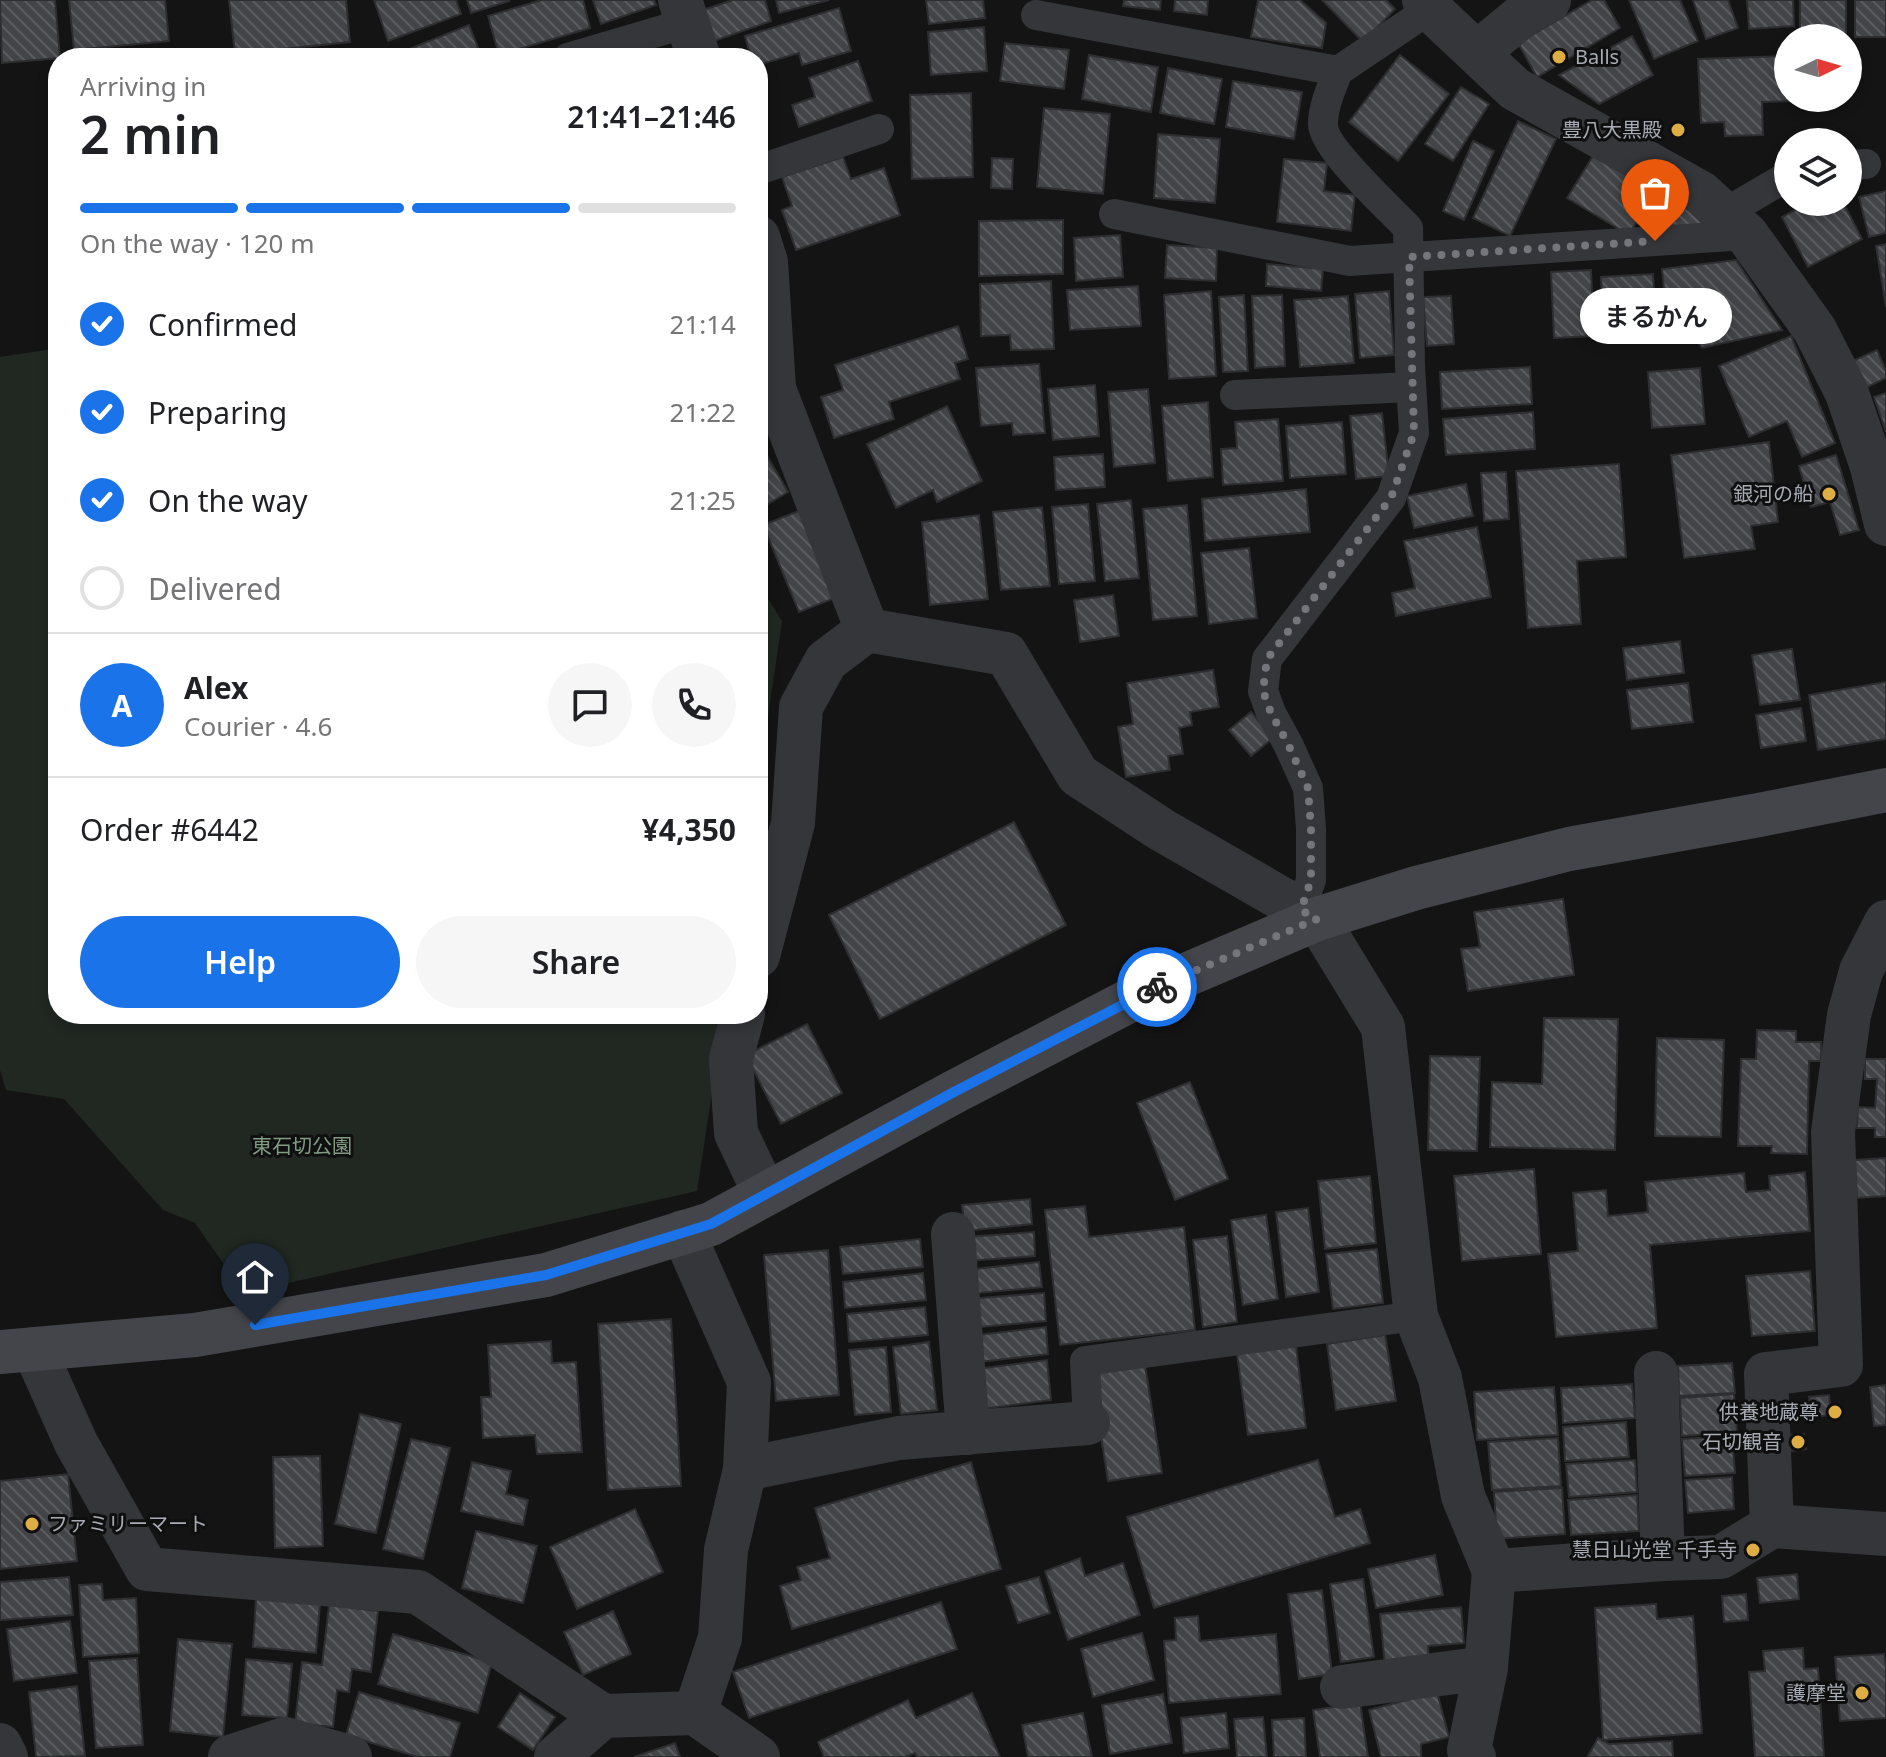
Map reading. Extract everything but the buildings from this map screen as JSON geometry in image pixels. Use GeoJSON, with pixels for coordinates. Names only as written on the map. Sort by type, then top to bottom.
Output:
{"type":"FeatureCollection","features":[{"type":"Feature","properties":{"kind":"street"},"geometry":{"type":"LineString","coordinates":[[1477,53],[1523,15],[1549,0]]}},
{"type":"Feature","properties":{"kind":"street"},"geometry":{"type":"LineString","coordinates":[[1427,5],[1515,89],[1701,193],[1735,224],[1815,330],[1847,393],[1872,467],[1886,524]]}},
{"type":"Feature","properties":{"kind":"street"},"geometry":{"type":"LineString","coordinates":[[768,294],[774,389],[867,630]]}},
{"type":"Feature","properties":{"kind":"street"},"geometry":{"type":"LineString","coordinates":[[768,918],[793,823],[801,707],[826,661],[867,630],[1006,654],[1078,775],[1162,830],[1309,914],[1383,1027],[1416,1316],[1440,1378],[1463,1496],[1494,1571],[1486,1668],[1469,1750],[1474,1757]]}},
{"type":"Feature","properties":{"kind":"street"},"geometry":{"type":"LineString","coordinates":[[758,1757],[695,1713],[603,1716],[418,1592],[147,1569],[76,1443],[17,1350],[195,1335],[546,1275],[711,1224],[1146,992],[1309,914],[1569,849],[1886,790]]}},
{"type":"Feature","properties":{"kind":"street"},"geometry":{"type":"LineString","coordinates":[[1772,1526],[1766,1374],[1841,1365],[1833,1132],[1849,1015],[1861,971],[1886,922]]}},
{"type":"Feature","properties":{"kind":"street"},"geometry":{"type":"LineString","coordinates":[[740,1024],[731,1059],[736,1133],[765,1194]]}},
{"type":"Feature","properties":{"kind":"street"},"geometry":{"type":"LineString","coordinates":[[683,1232],[749,1382],[745,1469],[726,1550],[720,1638],[695,1713]]}},
{"type":"Feature","properties":{"kind":"street"},"geometry":{"type":"LineString","coordinates":[[953,1234],[968,1433]]}},
{"type":"Feature","properties":{"kind":"street"},"geometry":{"type":"LineString","coordinates":[[1656,1373],[1663,1559]]}},
{"type":"Feature","properties":{"kind":"street"},"geometry":{"type":"LineString","coordinates":[[745,1469],[899,1438],[1088,1423]]}},
{"type":"Feature","properties":{"kind":"street"},"geometry":{"type":"LineString","coordinates":[[1494,1571],[1721,1557],[1772,1526],[1886,1534]]}},
{"type":"Feature","properties":{"kind":"street"},"geometry":{"type":"LineString","coordinates":[[1342,1687],[1486,1668]]}},
{"type":"Feature","properties":{"kind":"street"},"geometry":{"type":"LineString","coordinates":[[556,1757],[603,1716]]}},
{"type":"Feature","properties":{"kind":"street"},"geometry":{"type":"LineString","coordinates":[[230,1757],[285,1739],[350,1757]]}},
{"type":"Feature","properties":{"kind":"street"},"geometry":{"type":"LineString","coordinates":[[0,1745],[6,1757]]}},
{"type":"Feature","properties":{"kind":"lane"},"geometry":{"type":"LineString","coordinates":[[1309,914],[1311,829],[1308,788],[1263,691],[1267,659],[1391,498],[1414,433],[1408,228],[1337,154],[1322,127],[1326,104],[1338,71],[1427,5]]}},
{"type":"Feature","properties":{"kind":"lane"},"geometry":{"type":"LineString","coordinates":[[1036,15],[1338,71]]}},
{"type":"Feature","properties":{"kind":"lane"},"geometry":{"type":"LineString","coordinates":[[607,48],[688,27]]}},
{"type":"Feature","properties":{"kind":"lane"},"geometry":{"type":"LineString","coordinates":[[768,167],[879,129]]}},
{"type":"Feature","properties":{"kind":"lane"},"geometry":{"type":"LineString","coordinates":[[1114,214],[1350,261],[1735,224],[1774,189]]}},
{"type":"Feature","properties":{"kind":"lane"},"geometry":{"type":"LineString","coordinates":[[1235,395],[1411,387]]}},
{"type":"Feature","properties":{"kind":"lane"},"geometry":{"type":"LineString","coordinates":[[1088,1423],[1085,1361],[1416,1316]]}},
{"type":"Feature","properties":{"kind":"green space","name":"東石切公園"},"geometry":{"type":"Polygon","coordinates":[[[48,350],[48,1024],[722,1024],[697,1191],[244,1293],[195,1223],[163,1210],[64,1099],[6,1090],[0,1070],[0,357],[48,350]]]}},
{"type":"Feature","properties":{"kind":"green space"},"geometry":{"type":"Polygon","coordinates":[[[768,599],[782,621],[768,717],[768,599]]]}},
{"type":"Feature","properties":{"kind":"way so far"},"geometry":{"type":"LineString","coordinates":[[1157,987],[1317,919],[1301,910],[1311,880],[1308,788],[1263,691],[1267,659],[1391,498],[1414,433],[1409,257],[1655,241]]}},
{"type":"Feature","properties":{"kind":"place","name":"Balls"},"geometry":{"type":"Point","coordinates":[1559,57]}},
{"type":"Feature","properties":{"kind":"place","name":"豊八大黒殿"},"geometry":{"type":"Point","coordinates":[1678,130]}},
{"type":"Feature","properties":{"kind":"place","name":"まるかん"},"geometry":{"type":"Point","coordinates":[1655,241]}},
{"type":"Feature","properties":{"kind":"place","name":"銀河の船"},"geometry":{"type":"Point","coordinates":[1829,494]}},
{"type":"Feature","properties":{"kind":"place","name":"供養地蔵尊"},"geometry":{"type":"Point","coordinates":[1835,1412]}},
{"type":"Feature","properties":{"kind":"place","name":"石切観音"},"geometry":{"type":"Point","coordinates":[1798,1442]}},
{"type":"Feature","properties":{"kind":"place","name":"ファミリーマート"},"geometry":{"type":"Point","coordinates":[32,1524]}},
{"type":"Feature","properties":{"kind":"place","name":"慧日山光堂 千手寺"},"geometry":{"type":"Point","coordinates":[1753,1550]}},
{"type":"Feature","properties":{"kind":"place","name":"護摩堂"},"geometry":{"type":"Point","coordinates":[1862,1693]}},
{"type":"Feature","properties":{"kind":"route"},"geometry":{"type":"LineString","coordinates":[[255,1325],[546,1275],[711,1224],[954,1092],[1157,987]]}}]}
